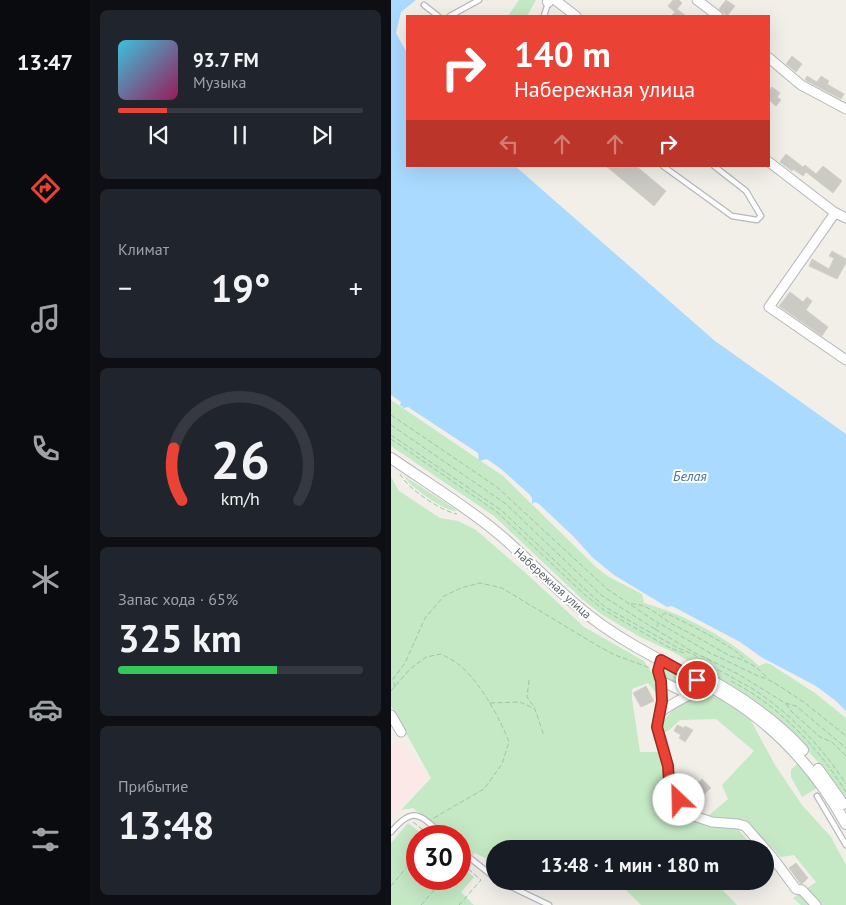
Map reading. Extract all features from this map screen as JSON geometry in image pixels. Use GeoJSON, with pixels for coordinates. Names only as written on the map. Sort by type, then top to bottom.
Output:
{"type":"FeatureCollection","features":[{"type":"Feature","properties":{"kind":"street"},"geometry":{"type":"LineString","coordinates":[[697,0],[717,15]]}},
{"type":"Feature","properties":{"kind":"street"},"geometry":{"type":"LineString","coordinates":[[551,1],[574,15]]}},
{"type":"Feature","properties":{"kind":"street"},"geometry":{"type":"LineString","coordinates":[[770,59],[801,85],[846,109]]}},
{"type":"Feature","properties":{"kind":"street"},"geometry":{"type":"LineString","coordinates":[[770,163],[835,212],[846,218]]}},
{"type":"Feature","properties":{"kind":"street"},"geometry":{"type":"LineString","coordinates":[[835,212],[769,307],[846,360]]}},
{"type":"Feature","properties":{"kind":"street","name":"Набережная улица"},"geometry":{"type":"LineString","coordinates":[[391,450],[491,519],[599,617],[621,631],[732,691],[762,712],[786,732],[799,746],[830,791],[846,824]]}},
{"type":"Feature","properties":{"kind":"street","name":"Набережная улица"},"geometry":{"type":"LineString","coordinates":[[391,458],[493,530],[595,621],[660,666],[705,684],[743,707],[781,738],[846,810]]}},
{"type":"Feature","properties":{"kind":"street"},"geometry":{"type":"LineString","coordinates":[[660,666],[661,712],[657,727],[668,766],[669,781],[679,800],[694,816],[712,822],[745,826],[773,858],[796,889],[802,890],[817,905]]}},
{"type":"Feature","properties":{"kind":"street"},"geometry":{"type":"LineString","coordinates":[[661,681],[688,694]]}},
{"type":"Feature","properties":{"kind":"street"},"geometry":{"type":"LineString","coordinates":[[661,712],[688,694],[699,690],[705,684]]}},
{"type":"Feature","properties":{"kind":"street"},"geometry":{"type":"LineString","coordinates":[[391,715],[401,732]]}},
{"type":"Feature","properties":{"kind":"lane"},"geometry":{"type":"LineString","coordinates":[[452,15],[479,0]]}},
{"type":"Feature","properties":{"kind":"lane"},"geometry":{"type":"LineString","coordinates":[[544,15],[551,1]]}},
{"type":"Feature","properties":{"kind":"lane"},"geometry":{"type":"LineString","coordinates":[[424,5],[437,15]]}},
{"type":"Feature","properties":{"kind":"lane"},"geometry":{"type":"LineString","coordinates":[[664,167],[732,216],[757,220],[761,216],[746,191],[714,167]]}},
{"type":"Feature","properties":{"kind":"lane"},"geometry":{"type":"LineString","coordinates":[[817,796],[846,846]]}},
{"type":"Feature","properties":{"kind":"lane"},"geometry":{"type":"LineString","coordinates":[[391,832],[406,817],[415,815],[431,825]]}},
{"type":"Feature","properties":{"kind":"lane"},"geometry":{"type":"LineString","coordinates":[[471,859],[486,871]]}},
{"type":"Feature","properties":{"kind":"lane"},"geometry":{"type":"LineString","coordinates":[[518,890],[549,905]]}},
{"type":"Feature","properties":{"kind":"path"},"geometry":{"type":"LineString","coordinates":[[391,415],[497,487],[607,589],[683,638],[758,676],[767,678]]}},
{"type":"Feature","properties":{"kind":"path"},"geometry":{"type":"LineString","coordinates":[[391,425],[491,493],[542,538],[601,595],[692,652],[732,671],[785,703],[796,706],[846,748]]}},
{"type":"Feature","properties":{"kind":"path"},"geometry":{"type":"LineString","coordinates":[[391,435],[501,510],[605,606],[684,652],[692,652],[699,660],[753,690],[779,708],[825,755],[846,784]]}},
{"type":"Feature","properties":{"kind":"path"},"geometry":{"type":"LineString","coordinates":[[391,439],[497,512],[579,590],[604,610],[670,648],[684,653]]}},
{"type":"Feature","properties":{"kind":"path"},"geometry":{"type":"LineString","coordinates":[[398,469],[407,485],[449,512],[464,514]]}},
{"type":"Feature","properties":{"kind":"path"},"geometry":{"type":"LineString","coordinates":[[395,687],[393,679],[405,662],[425,618],[445,596],[461,588],[481,583],[502,588],[615,655],[660,666]]}},
{"type":"Feature","properties":{"kind":"path"},"geometry":{"type":"LineString","coordinates":[[631,604],[639,604],[733,657],[744,660]]}},
{"type":"Feature","properties":{"kind":"path"},"geometry":{"type":"LineString","coordinates":[[661,615],[666,613],[737,652],[767,678],[805,703],[846,736]]}},
{"type":"Feature","properties":{"kind":"path"},"geometry":{"type":"LineString","coordinates":[[655,629],[659,623]]}},
{"type":"Feature","properties":{"kind":"path"},"geometry":{"type":"LineString","coordinates":[[391,691],[410,668],[426,657],[441,654],[459,665],[474,681],[501,721],[509,742],[502,764],[483,789],[428,822]]}},
{"type":"Feature","properties":{"kind":"path"},"geometry":{"type":"LineString","coordinates":[[732,671],[735,665]]}},
{"type":"Feature","properties":{"kind":"path"},"geometry":{"type":"LineString","coordinates":[[529,680],[527,698],[535,709],[544,736]]}},
{"type":"Feature","properties":{"kind":"path"},"geometry":{"type":"LineString","coordinates":[[489,703],[520,702],[535,709]]}},
{"type":"Feature","properties":{"kind":"path"},"geometry":{"type":"LineString","coordinates":[[785,703],[792,712],[820,737],[832,742],[846,756]]}},
{"type":"Feature","properties":{"kind":"path"},"geometry":{"type":"LineString","coordinates":[[406,817],[417,825]]}},
{"type":"Feature","properties":{"kind":"path"},"geometry":{"type":"LineString","coordinates":[[391,886],[406,868]]}},
{"type":"Feature","properties":{"kind":"path"},"geometry":{"type":"LineString","coordinates":[[459,905],[481,880],[471,871]]}},
{"type":"Feature","properties":{"kind":"path"},"geometry":{"type":"LineString","coordinates":[[421,905],[434,890]]}},
{"type":"Feature","properties":{"kind":"shaded area"},"geometry":{"type":"Polygon","coordinates":[[[401,741],[428,776],[391,820],[391,748],[401,741]]]}},
{"type":"Feature","properties":{"kind":"green space"},"geometry":{"type":"Polygon","coordinates":[[[519,0],[536,0],[528,15],[509,15],[519,0]]]}},
{"type":"Feature","properties":{"kind":"green space"},"geometry":{"type":"Polygon","coordinates":[[[391,400],[503,476],[597,568],[609,577],[642,594],[644,603],[690,620],[705,628],[734,646],[759,666],[766,663],[770,664],[815,693],[846,718],[846,802],[817,761],[765,709],[734,687],[601,614],[582,599],[494,516],[391,446],[391,400]]]}},
{"type":"Feature","properties":{"kind":"green space"},"geometry":{"type":"Polygon","coordinates":[[[404,476],[456,511],[428,498],[407,481],[404,476]]]}},
{"type":"Feature","properties":{"kind":"green space"},"geometry":{"type":"Polygon","coordinates":[[[391,477],[399,491],[440,518],[458,521],[476,530],[584,627],[644,661],[655,678],[659,693],[657,694],[648,683],[632,689],[640,752],[658,752],[666,782],[688,817],[715,826],[736,827],[747,840],[486,840],[486,858],[475,853],[471,857],[471,825],[433,825],[413,808],[401,810],[431,778],[391,706],[391,477]]]}},
{"type":"Feature","properties":{"kind":"green space"},"geometry":{"type":"Polygon","coordinates":[[[670,670],[692,682],[694,689],[688,690],[666,678],[663,672],[670,670]]]}},
{"type":"Feature","properties":{"kind":"green space"},"geometry":{"type":"Polygon","coordinates":[[[707,694],[727,702],[750,719],[775,765],[802,805],[831,837],[846,865],[846,905],[801,905],[793,898],[816,882],[794,855],[781,857],[774,850],[774,840],[764,840],[745,820],[708,816],[728,799],[722,785],[754,751],[716,719],[680,720],[668,731],[663,732],[663,722],[672,711],[687,701],[707,694]]]}},
{"type":"Feature","properties":{"kind":"green space"},"geometry":{"type":"Polygon","coordinates":[[[798,763],[817,788],[802,797],[791,777],[791,770],[798,763]]]}},
{"type":"Feature","properties":{"kind":"green space"},"geometry":{"type":"Polygon","coordinates":[[[406,825],[406,890],[463,890],[461,892],[474,905],[391,905],[391,843],[406,825]]]}},
{"type":"Feature","properties":{"kind":"green space"},"geometry":{"type":"Polygon","coordinates":[[[626,890],[723,890],[737,905],[641,905],[626,890]]]}},
{"type":"Feature","properties":{"kind":"water","name":"Белая"},"geometry":{"type":"Polygon","coordinates":[[[391,0],[416,0],[401,12],[396,33],[406,51],[406,167],[516,167],[715,341],[846,434],[846,711],[816,686],[761,657],[740,642],[672,606],[667,607],[614,575],[592,557],[539,504],[535,502],[532,504],[532,498],[529,494],[501,469],[487,459],[479,461],[478,453],[408,407],[404,408],[400,405],[401,402],[391,395],[391,0]]]}},
{"type":"Feature","properties":{"kind":"building"},"geometry":{"type":"Polygon","coordinates":[[[673,0],[679,0],[682,3],[677,9],[685,15],[672,15],[675,12],[668,6],[673,0]]]}},
{"type":"Feature","properties":{"kind":"building"},"geometry":{"type":"Polygon","coordinates":[[[726,0],[735,6],[728,15],[719,9],[726,0]]]}},
{"type":"Feature","properties":{"kind":"building"},"geometry":{"type":"Polygon","coordinates":[[[792,56],[802,64],[796,72],[786,64],[792,56]]]}},
{"type":"Feature","properties":{"kind":"building"},"geometry":{"type":"Polygon","coordinates":[[[807,76],[817,82],[821,76],[829,81],[827,84],[844,94],[841,99],[805,80],[807,76]]]}},
{"type":"Feature","properties":{"kind":"building"},"geometry":{"type":"Polygon","coordinates":[[[772,87],[780,93],[777,97],[781,100],[776,106],[770,101],[770,90],[772,87]]]}},
{"type":"Feature","properties":{"kind":"building"},"geometry":{"type":"Polygon","coordinates":[[[786,154],[816,174],[823,166],[842,181],[833,193],[806,172],[803,176],[780,162],[786,154]]]}},
{"type":"Feature","properties":{"kind":"building"},"geometry":{"type":"Polygon","coordinates":[[[607,167],[637,167],[666,191],[654,206],[607,167]]]}},
{"type":"Feature","properties":{"kind":"building"},"geometry":{"type":"Polygon","coordinates":[[[832,251],[846,259],[846,263],[837,279],[809,266],[812,259],[829,269],[834,258],[829,256],[832,251]]]}},
{"type":"Feature","properties":{"kind":"building"},"geometry":{"type":"Polygon","coordinates":[[[790,292],[803,302],[807,297],[812,301],[806,310],[828,327],[822,336],[779,306],[790,292]]]}},
{"type":"Feature","properties":{"kind":"building"},"geometry":{"type":"Polygon","coordinates":[[[646,686],[654,701],[641,707],[633,693],[646,686]]]}},
{"type":"Feature","properties":{"kind":"building"},"geometry":{"type":"Polygon","coordinates":[[[677,725],[693,730],[685,742],[679,738],[681,735],[674,731],[677,725]]]}},
{"type":"Feature","properties":{"kind":"building"},"geometry":{"type":"Polygon","coordinates":[[[702,779],[711,788],[702,796],[694,787],[702,779]]]}},
{"type":"Feature","properties":{"kind":"building"},"geometry":{"type":"Polygon","coordinates":[[[796,863],[808,878],[802,884],[789,868],[796,863]]]}},
{"type":"Feature","properties":{"kind":"route"},"geometry":{"type":"LineString","coordinates":[[679,800],[669,781],[668,766],[657,727],[662,701],[661,681],[658,671],[661,660],[697,680]]}}]}
